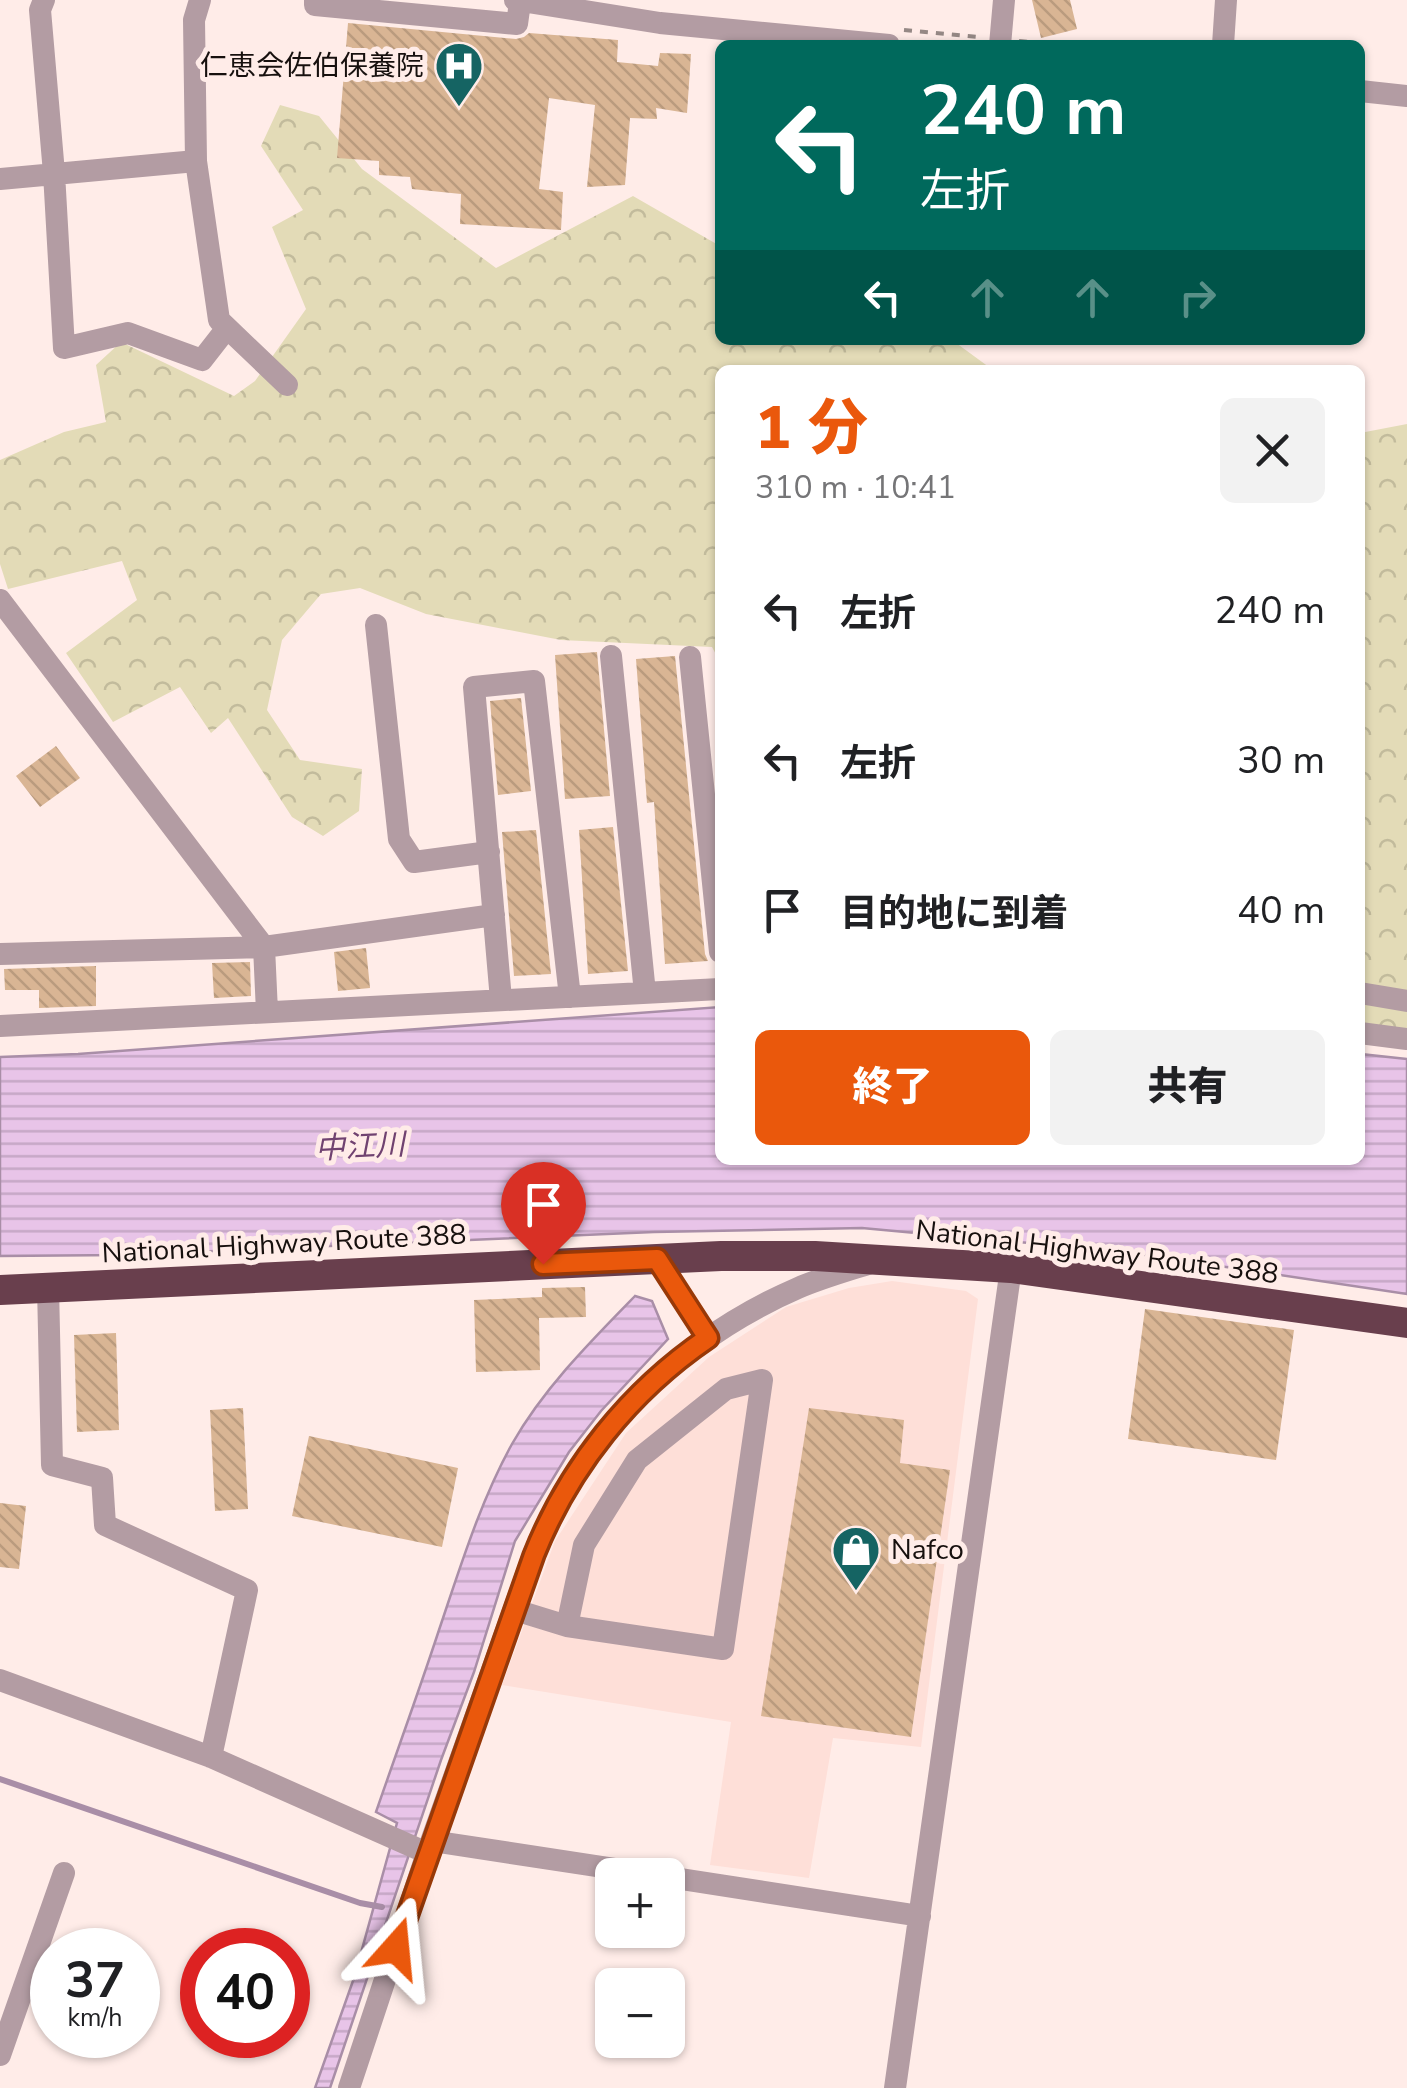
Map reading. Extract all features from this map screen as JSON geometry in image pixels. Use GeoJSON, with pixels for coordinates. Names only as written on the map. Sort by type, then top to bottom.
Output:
{"type":"FeatureCollection","features":[{"type":"Feature","properties":{"kind":"highway","name":"National Highway Route 388"},"geometry":{"type":"LineString","coordinates":[[0,1290],[766,1256],[1011,1268],[1407,1324]]}},
{"type":"Feature","properties":{"kind":"street"},"geometry":{"type":"LineString","coordinates":[[44,0],[40,10],[64,348],[128,333],[202,360],[227,328]]}},
{"type":"Feature","properties":{"kind":"street"},"geometry":{"type":"LineString","coordinates":[[200,0],[194,20],[196,161],[218,320],[288,384]]}},
{"type":"Feature","properties":{"kind":"street"},"geometry":{"type":"LineString","coordinates":[[315,0],[315,6],[516,24],[518,1],[661,12],[854,40]]}},
{"type":"Feature","properties":{"kind":"street"},"geometry":{"type":"LineString","coordinates":[[1000,40],[1004,0]]}},
{"type":"Feature","properties":{"kind":"street"},"geometry":{"type":"LineString","coordinates":[[1223,40],[1226,0]]}},
{"type":"Feature","properties":{"kind":"street"},"geometry":{"type":"LineString","coordinates":[[1365,92],[1407,96]]}},
{"type":"Feature","properties":{"kind":"street"},"geometry":{"type":"LineString","coordinates":[[0,180],[196,161]]}},
{"type":"Feature","properties":{"kind":"street"},"geometry":{"type":"LineString","coordinates":[[0,600],[264,947],[266,1012]]}},
{"type":"Feature","properties":{"kind":"street"},"geometry":{"type":"LineString","coordinates":[[376,625],[399,839],[414,862],[488,852]]}},
{"type":"Feature","properties":{"kind":"street"},"geometry":{"type":"LineString","coordinates":[[611,656],[645,993]]}},
{"type":"Feature","properties":{"kind":"street"},"geometry":{"type":"LineString","coordinates":[[690,657],[709,739],[715,855]]}},
{"type":"Feature","properties":{"kind":"street"},"geometry":{"type":"LineString","coordinates":[[501,1000],[474,687],[534,681],[570,997]]}},
{"type":"Feature","properties":{"kind":"street"},"geometry":{"type":"LineString","coordinates":[[0,954],[264,947],[494,915]]}},
{"type":"Feature","properties":{"kind":"street"},"geometry":{"type":"LineString","coordinates":[[0,1026],[715,989]]}},
{"type":"Feature","properties":{"kind":"street"},"geometry":{"type":"LineString","coordinates":[[1365,994],[1407,1001]]}},
{"type":"Feature","properties":{"kind":"street"},"geometry":{"type":"LineString","coordinates":[[1365,1034],[1407,1039]]}},
{"type":"Feature","properties":{"kind":"street"},"geometry":{"type":"LineString","coordinates":[[657,1259],[708,1338]]}},
{"type":"Feature","properties":{"kind":"street"},"geometry":{"type":"LineString","coordinates":[[349,2088],[424,1846],[542,1533],[573,1478],[621,1414],[659,1375],[708,1338],[746,1313],[798,1288],[882,1260]]}},
{"type":"Feature","properties":{"kind":"street"},"geometry":{"type":"LineString","coordinates":[[895,2088],[1011,1268]]}},
{"type":"Feature","properties":{"kind":"street"},"geometry":{"type":"LineString","coordinates":[[48,1288],[52,1465],[102,1478],[104,1525],[247,1590],[211,1756]]}},
{"type":"Feature","properties":{"kind":"street"},"geometry":{"type":"LineString","coordinates":[[515,1610],[566,1626],[722,1650],[762,1380],[726,1389],[637,1460],[584,1545],[566,1626]]}},
{"type":"Feature","properties":{"kind":"street"},"geometry":{"type":"LineString","coordinates":[[0,1680],[211,1756],[389,1835],[424,1846],[595,1867]]}},
{"type":"Feature","properties":{"kind":"street"},"geometry":{"type":"LineString","coordinates":[[0,2055],[64,1873]]}},
{"type":"Feature","properties":{"kind":"street"},"geometry":{"type":"LineString","coordinates":[[685,1880],[920,1916]]}},
{"type":"Feature","properties":{"kind":"shaded area"},"geometry":{"type":"Polygon","coordinates":[[[892,1281],[966,1291],[978,1299],[921,1747],[833,1738],[809,1878],[710,1865],[731,1722],[502,1685],[555,1541],[626,1433],[709,1357],[786,1307],[849,1288],[892,1281]]]}},
{"type":"Feature","properties":{"kind":"green space"},"geometry":{"type":"Polygon","coordinates":[[[280,105],[319,116],[362,169],[496,268],[633,196],[715,243],[715,345],[959,345],[986,365],[715,365],[715,653],[712,647],[561,640],[426,614],[360,588],[321,594],[282,640],[267,710],[300,760],[362,769],[359,811],[323,836],[292,817],[228,718],[211,733],[180,687],[113,722],[66,653],[137,600],[122,561],[8,589],[0,564],[0,460],[64,432],[106,422],[96,365],[121,342],[234,396],[255,381],[306,309],[272,227],[303,210],[261,146],[280,105]]]}},
{"type":"Feature","properties":{"kind":"green space"},"geometry":{"type":"Polygon","coordinates":[[[1407,424],[1407,1029],[1365,1024],[1365,432],[1407,424]]]}},
{"type":"Feature","properties":{"kind":"water","name":"中江川"},"geometry":{"type":"Polygon","coordinates":[[[715,1007],[715,1165],[1365,1165],[1365,1055],[1407,1059],[1407,1294],[1092,1247],[862,1228],[0,1256],[0,1057],[715,1007]]]}},
{"type":"Feature","properties":{"kind":"water"},"geometry":{"type":"Polygon","coordinates":[[[635,1296],[652,1301],[668,1339],[569,1452],[515,1541],[474,1672],[330,2088],[315,2088],[354,1978],[397,1823],[376,1812],[480,1512],[512,1444],[538,1404],[635,1296]]]}},
{"type":"Feature","properties":{"kind":"building"},"geometry":{"type":"Polygon","coordinates":[[[1032,0],[1070,0],[1077,29],[1041,38],[1032,0]]]}},
{"type":"Feature","properties":{"kind":"building"},"geometry":{"type":"Polygon","coordinates":[[[348,23],[516,39],[529,33],[618,40],[617,62],[658,66],[660,53],[691,54],[687,113],[656,108],[657,119],[630,118],[625,185],[587,187],[595,105],[549,98],[539,189],[563,192],[561,230],[460,224],[461,194],[412,189],[410,177],[379,175],[379,161],[337,158],[348,23]]]}},
{"type":"Feature","properties":{"kind":"building"},"geometry":{"type":"Polygon","coordinates":[[[597,652],[610,796],[565,799],[555,655],[597,652]]]}},
{"type":"Feature","properties":{"kind":"building"},"geometry":{"type":"Polygon","coordinates":[[[675,656],[708,961],[665,964],[654,802],[647,803],[636,659],[675,656]]]}},
{"type":"Feature","properties":{"kind":"building"},"geometry":{"type":"Polygon","coordinates":[[[521,698],[531,791],[498,795],[490,701],[521,698]]]}},
{"type":"Feature","properties":{"kind":"building"},"geometry":{"type":"Polygon","coordinates":[[[56,746],[80,778],[40,807],[16,776],[56,746]]]}},
{"type":"Feature","properties":{"kind":"building"},"geometry":{"type":"Polygon","coordinates":[[[613,827],[628,971],[588,974],[579,830],[613,827]]]}},
{"type":"Feature","properties":{"kind":"building"},"geometry":{"type":"Polygon","coordinates":[[[536,830],[551,974],[514,976],[502,832],[536,830]]]}},
{"type":"Feature","properties":{"kind":"building"},"geometry":{"type":"Polygon","coordinates":[[[366,948],[370,988],[338,991],[334,952],[366,948]]]}},
{"type":"Feature","properties":{"kind":"building"},"geometry":{"type":"Polygon","coordinates":[[[250,962],[251,996],[214,998],[212,963],[250,962]]]}},
{"type":"Feature","properties":{"kind":"building"},"geometry":{"type":"Polygon","coordinates":[[[96,966],[96,1006],[39,1008],[39,990],[5,990],[4,969],[96,966]]]}},
{"type":"Feature","properties":{"kind":"building"},"geometry":{"type":"Polygon","coordinates":[[[585,1287],[586,1317],[539,1318],[540,1370],[476,1372],[474,1300],[542,1297],[542,1288],[585,1287]]]}},
{"type":"Feature","properties":{"kind":"building"},"geometry":{"type":"Polygon","coordinates":[[[1145,1309],[1294,1330],[1276,1460],[1128,1439],[1145,1309]]]}},
{"type":"Feature","properties":{"kind":"building"},"geometry":{"type":"Polygon","coordinates":[[[116,1333],[119,1430],[77,1432],[74,1335],[116,1333]]]}},
{"type":"Feature","properties":{"kind":"building"},"geometry":{"type":"Polygon","coordinates":[[[243,1408],[248,1509],[215,1511],[210,1410],[243,1408]]]}},
{"type":"Feature","properties":{"kind":"building","name":"Nafco"},"geometry":{"type":"Polygon","coordinates":[[[809,1408],[904,1420],[900,1463],[950,1470],[911,1737],[761,1716],[809,1408]]]}},
{"type":"Feature","properties":{"kind":"building"},"geometry":{"type":"Polygon","coordinates":[[[309,1436],[458,1468],[442,1547],[292,1516],[309,1436]]]}},
{"type":"Feature","properties":{"kind":"building"},"geometry":{"type":"Polygon","coordinates":[[[0,1503],[26,1506],[19,1569],[0,1567],[0,1503]]]}},
{"type":"Feature","properties":{"kind":"waterway"},"geometry":{"type":"LineString","coordinates":[[0,1779],[360,1903],[382,1907]]}},
{"type":"Feature","properties":{"kind":"place","name":"仁恵会佐伯保養院"},"geometry":{"type":"Point","coordinates":[459,108]}},
{"type":"Feature","properties":{"kind":"place","name":"Nafco"},"geometry":{"type":"Point","coordinates":[856,1592]}},
{"type":"Feature","properties":{"kind":"route"},"geometry":{"type":"LineString","coordinates":[[396,1948],[542,1533],[573,1478],[621,1414],[659,1375],[708,1338],[657,1259],[543,1264]]}}]}
